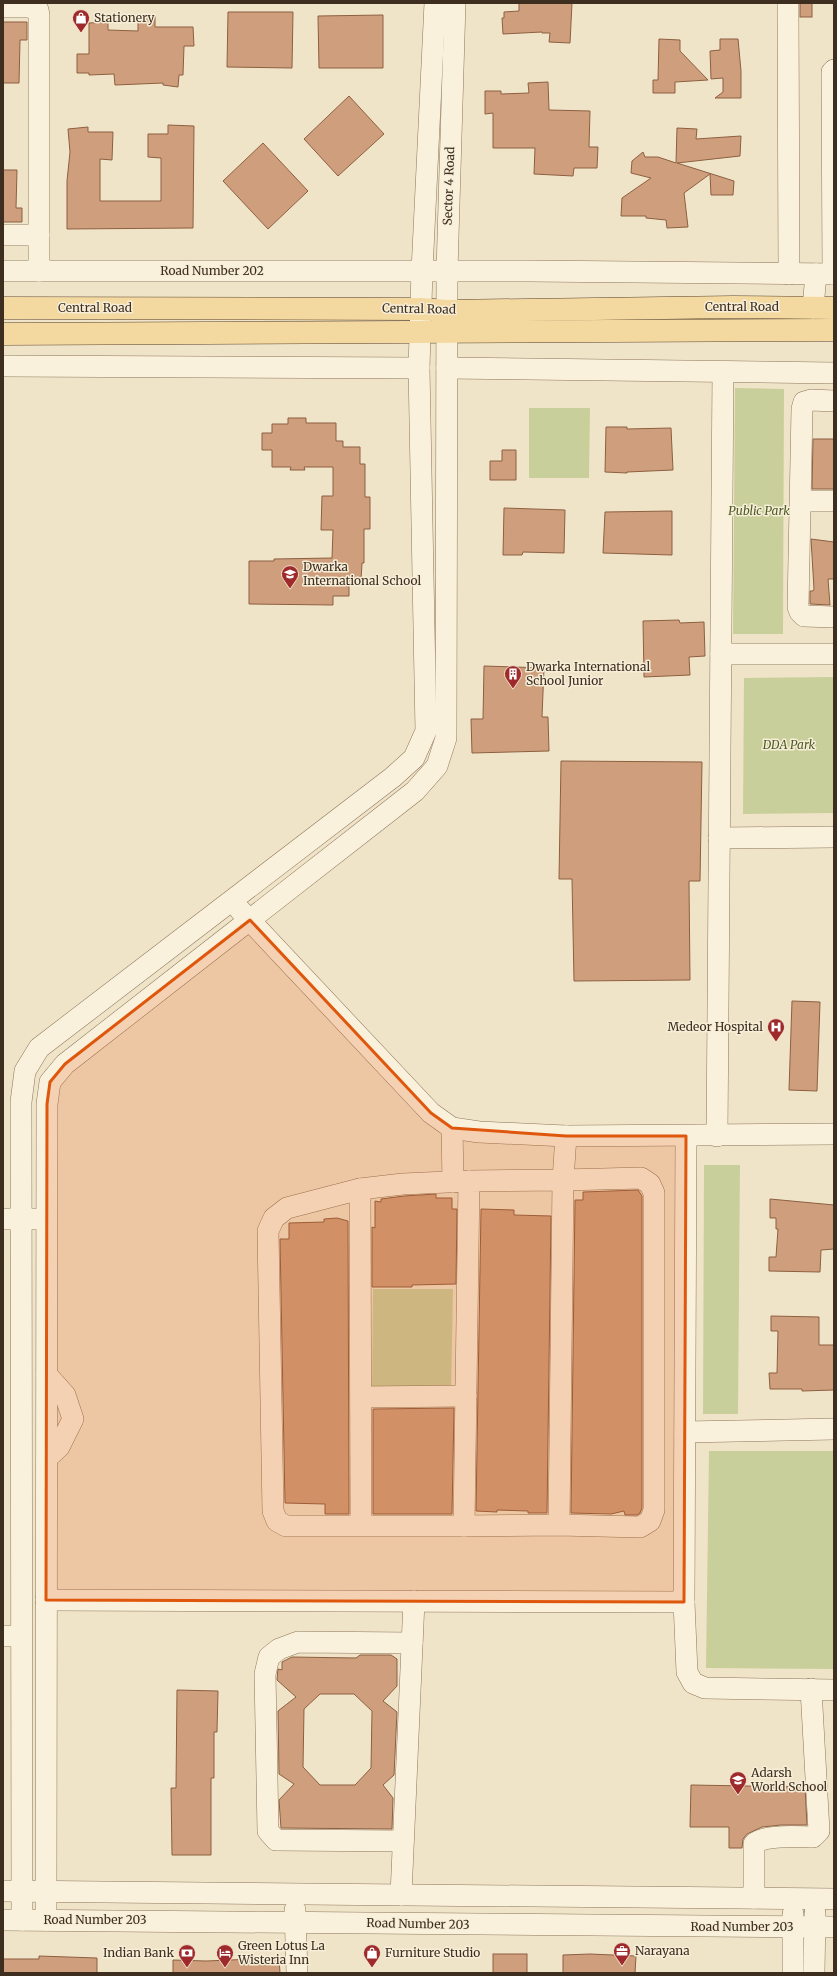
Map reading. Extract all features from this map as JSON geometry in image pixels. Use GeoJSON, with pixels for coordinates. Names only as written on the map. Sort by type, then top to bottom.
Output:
{"type":"FeatureCollection","features":[{"type":"Feature","properties":{"kind":"main road","name":"Central Road"},"geometry":{"type":"LineString","coordinates":[[3,308],[421,309],[447,311],[733,306],[824,308]]}},
{"type":"Feature","properties":{"kind":"main road","name":"Central Road"},"geometry":{"type":"LineString","coordinates":[[3,334],[447,334],[834,330]]}},
{"type":"Feature","properties":{"kind":"street","name":"Sector 4 Road"},"geometry":{"type":"LineString","coordinates":[[12,1920],[12,1219],[21,1102],[25,1071],[39,1048],[393,777],[414,758],[426,731],[419,368],[422,271],[436,3]]}},
{"type":"Feature","properties":{"kind":"street","name":"Sector 4 Road"},"geometry":{"type":"LineString","coordinates":[[46,1920],[47,1218],[48,1104],[50,1082],[65,1064],[415,791],[437,766],[446,738],[447,271],[455,3]]}},
{"type":"Feature","properties":{"kind":"street"},"geometry":{"type":"LineString","coordinates":[[788,3],[789,274]]}},
{"type":"Feature","properties":{"kind":"street"},"geometry":{"type":"LineString","coordinates":[[3,7],[29,7],[38,10],[39,15],[39,271]]}},
{"type":"Feature","properties":{"kind":"street"},"geometry":{"type":"LineString","coordinates":[[824,308],[834,242],[832,72],[834,70]]}},
{"type":"Feature","properties":{"kind":"street"},"geometry":{"type":"LineString","coordinates":[[3,235],[40,235]]}},
{"type":"Feature","properties":{"kind":"street","name":"Road Number 202"},"geometry":{"type":"LineString","coordinates":[[3,271],[447,271],[828,274]]}},
{"type":"Feature","properties":{"kind":"street"},"geometry":{"type":"LineString","coordinates":[[3,366],[419,368]]}},
{"type":"Feature","properties":{"kind":"street"},"geometry":{"type":"LineString","coordinates":[[447,368],[834,372]]}},
{"type":"Feature","properties":{"kind":"street"},"geometry":{"type":"LineString","coordinates":[[717,1136],[723,372]]}},
{"type":"Feature","properties":{"kind":"street"},"geometry":{"type":"LineString","coordinates":[[834,401],[811,400],[804,402],[800,612],[804,616],[834,617]]}},
{"type":"Feature","properties":{"kind":"street"},"geometry":{"type":"LineString","coordinates":[[802,501],[834,501]]}},
{"type":"Feature","properties":{"kind":"street"},"geometry":{"type":"LineString","coordinates":[[721,654],[834,654]]}},
{"type":"Feature","properties":{"kind":"street"},"geometry":{"type":"LineString","coordinates":[[719,838],[834,837]]}},
{"type":"Feature","properties":{"kind":"street"},"geometry":{"type":"LineString","coordinates":[[232,900],[431,1113],[452,1128],[479,1132],[566,1136],[834,1134]]}},
{"type":"Feature","properties":{"kind":"street"},"geometry":{"type":"LineString","coordinates":[[452,1128],[461,1181],[466,1396],[464,1526]]}},
{"type":"Feature","properties":{"kind":"street"},"geometry":{"type":"LineString","coordinates":[[559,1525],[563,1180],[566,1136]]}},
{"type":"Feature","properties":{"kind":"street"},"geometry":{"type":"LineString","coordinates":[[686,1136],[684,1602],[687,1672],[693,1683],[705,1688],[834,1690]]}},
{"type":"Feature","properties":{"kind":"street"},"geometry":{"type":"LineString","coordinates":[[641,1178],[650,1184],[654,1193],[654,1510],[650,1521],[640,1527],[559,1525],[286,1526],[277,1521],[273,1511],[268,1231],[274,1218],[286,1208],[360,1189],[403,1184],[461,1181],[563,1180],[641,1178]]}},
{"type":"Feature","properties":{"kind":"street"},"geometry":{"type":"LineString","coordinates":[[360,1189],[361,1525]]}},
{"type":"Feature","properties":{"kind":"street"},"geometry":{"type":"LineString","coordinates":[[12,1219],[47,1218]]}},
{"type":"Feature","properties":{"kind":"street"},"geometry":{"type":"LineString","coordinates":[[361,1397],[466,1396]]}},
{"type":"Feature","properties":{"kind":"street"},"geometry":{"type":"LineString","coordinates":[[685,1432],[834,1429]]}},
{"type":"Feature","properties":{"kind":"street"},"geometry":{"type":"LineString","coordinates":[[46,1600],[684,1602]]}},
{"type":"Feature","properties":{"kind":"street"},"geometry":{"type":"LineString","coordinates":[[401,1895],[414,1601]]}},
{"type":"Feature","properties":{"kind":"street"},"geometry":{"type":"LineString","coordinates":[[403,1841],[276,1840],[272,1837],[268,1831],[264,1674],[269,1657],[279,1649],[298,1642],[412,1643]]}},
{"type":"Feature","properties":{"kind":"street"},"geometry":{"type":"LineString","coordinates":[[754,1898],[754,1844],[759,1839],[813,1836],[819,1831],[811,1689]]}},
{"type":"Feature","properties":{"kind":"street"},"geometry":{"type":"LineString","coordinates":[[12,1891],[825,1899],[824,1927],[814,1973]]}},
{"type":"Feature","properties":{"kind":"street"},"geometry":{"type":"LineString","coordinates":[[295,1894],[297,1973]]}},
{"type":"Feature","properties":{"kind":"street"},"geometry":{"type":"LineString","coordinates":[[792,1898],[793,1973]]}},
{"type":"Feature","properties":{"kind":"street","name":"Road Number 203"},"geometry":{"type":"LineString","coordinates":[[12,1920],[824,1927]]}},
{"type":"Feature","properties":{"kind":"highlighted area"},"geometry":{"type":"Polygon","coordinates":[[[250,920],[431,1113],[452,1128],[566,1136],[686,1136],[684,1602],[46,1600],[47,1104],[50,1082],[65,1064],[250,920]]]}},
{"type":"Feature","properties":{"kind":"green space","name":"Public Park"},"geometry":{"type":"Polygon","coordinates":[[[735,388],[784,389],[783,634],[733,634],[735,388]]]}},
{"type":"Feature","properties":{"kind":"green space"},"geometry":{"type":"Polygon","coordinates":[[[529,408],[590,408],[589,478],[529,478],[529,408]]]}},
{"type":"Feature","properties":{"kind":"green space","name":"DDA Park"},"geometry":{"type":"Polygon","coordinates":[[[834,677],[834,813],[743,814],[744,678],[834,677]]]}},
{"type":"Feature","properties":{"kind":"green space"},"geometry":{"type":"Polygon","coordinates":[[[704,1165],[740,1165],[738,1414],[703,1414],[704,1165]]]}},
{"type":"Feature","properties":{"kind":"green space"},"geometry":{"type":"Polygon","coordinates":[[[373,1289],[453,1289],[451,1394],[372,1393],[373,1289]]]}},
{"type":"Feature","properties":{"kind":"green space"},"geometry":{"type":"Polygon","coordinates":[[[709,1451],[834,1451],[834,1669],[706,1668],[709,1451]]]}},
{"type":"Feature","properties":{"kind":"building"},"geometry":{"type":"Polygon","coordinates":[[[519,3],[572,3],[570,43],[549,42],[550,33],[503,34],[502,18],[504,18],[504,12],[519,11],[519,3]]]}},
{"type":"Feature","properties":{"kind":"building"},"geometry":{"type":"Polygon","coordinates":[[[800,3],[812,3],[812,17],[800,17],[800,3]]]}},
{"type":"Feature","properties":{"kind":"building"},"geometry":{"type":"Polygon","coordinates":[[[228,12],[293,12],[292,68],[227,67],[228,12]]]}},
{"type":"Feature","properties":{"kind":"building"},"geometry":{"type":"Polygon","coordinates":[[[383,15],[383,68],[319,68],[318,16],[383,15]]]}},
{"type":"Feature","properties":{"kind":"building"},"geometry":{"type":"Polygon","coordinates":[[[155,16],[155,27],[193,27],[194,46],[184,46],[183,75],[179,75],[178,87],[163,85],[163,83],[115,85],[114,74],[89,75],[89,73],[77,73],[77,54],[89,54],[89,23],[108,22],[108,30],[138,31],[138,17],[155,16]]]}},
{"type":"Feature","properties":{"kind":"building"},"geometry":{"type":"Polygon","coordinates":[[[3,22],[27,22],[27,40],[20,40],[19,83],[3,83],[3,22]]]}},
{"type":"Feature","properties":{"kind":"building"},"geometry":{"type":"Polygon","coordinates":[[[659,39],[680,40],[680,51],[708,80],[675,82],[675,93],[653,93],[653,80],[658,80],[659,39]]]}},
{"type":"Feature","properties":{"kind":"building"},"geometry":{"type":"Polygon","coordinates":[[[720,39],[738,39],[741,71],[741,98],[715,98],[723,92],[723,78],[711,79],[710,51],[720,50],[720,39]]]}},
{"type":"Feature","properties":{"kind":"building"},"geometry":{"type":"Polygon","coordinates":[[[548,82],[549,110],[590,111],[589,147],[598,147],[597,168],[574,168],[573,176],[534,174],[535,148],[493,148],[493,113],[485,114],[485,91],[501,91],[501,94],[529,93],[528,83],[548,82]]]}},
{"type":"Feature","properties":{"kind":"building"},"geometry":{"type":"Polygon","coordinates":[[[349,96],[384,134],[338,176],[304,139],[349,96]]]}},
{"type":"Feature","properties":{"kind":"building"},"geometry":{"type":"Polygon","coordinates":[[[168,125],[194,126],[193,228],[67,229],[67,181],[70,152],[68,129],[88,127],[88,132],[113,132],[112,160],[100,159],[100,201],[161,201],[161,158],[148,157],[148,134],[168,134],[168,125]]]}},
{"type":"Feature","properties":{"kind":"building"},"geometry":{"type":"Polygon","coordinates":[[[677,128],[697,129],[696,139],[741,136],[740,156],[677,163],[734,181],[733,195],[711,195],[710,174],[684,193],[688,227],[667,228],[666,220],[646,218],[646,216],[621,216],[622,198],[651,178],[631,173],[632,161],[643,152],[645,157],[658,157],[676,163],[677,128]]]}},
{"type":"Feature","properties":{"kind":"building"},"geometry":{"type":"Polygon","coordinates":[[[263,143],[308,191],[268,229],[223,181],[263,143]]]}},
{"type":"Feature","properties":{"kind":"building"},"geometry":{"type":"Polygon","coordinates":[[[3,170],[17,170],[16,208],[22,208],[22,222],[3,222],[3,170]]]}},
{"type":"Feature","properties":{"kind":"building"},"geometry":{"type":"Polygon","coordinates":[[[288,418],[306,418],[306,423],[336,423],[336,441],[343,441],[343,447],[360,447],[360,464],[365,464],[365,497],[370,497],[370,529],[364,529],[364,563],[362,563],[361,580],[349,580],[349,596],[333,596],[333,605],[249,604],[249,561],[332,558],[333,530],[321,530],[322,496],[333,496],[333,467],[304,467],[305,470],[290,470],[291,467],[272,467],[272,450],[262,450],[262,433],[272,433],[272,424],[288,424],[288,418]]]}},
{"type":"Feature","properties":{"kind":"building"},"geometry":{"type":"Polygon","coordinates":[[[606,427],[627,427],[627,429],[671,428],[673,470],[627,473],[605,472],[606,427]]]}},
{"type":"Feature","properties":{"kind":"building"},"geometry":{"type":"Polygon","coordinates":[[[813,439],[834,439],[834,489],[812,489],[813,439]]]}},
{"type":"Feature","properties":{"kind":"building"},"geometry":{"type":"Polygon","coordinates":[[[502,450],[516,450],[516,480],[490,480],[490,461],[502,461],[502,450]]]}},
{"type":"Feature","properties":{"kind":"building"},"geometry":{"type":"Polygon","coordinates":[[[504,508],[565,510],[564,553],[523,552],[522,555],[503,555],[504,508]]]}},
{"type":"Feature","properties":{"kind":"building"},"geometry":{"type":"Polygon","coordinates":[[[672,511],[672,555],[603,553],[605,512],[672,511]]]}},
{"type":"Feature","properties":{"kind":"building"},"geometry":{"type":"Polygon","coordinates":[[[811,539],[834,542],[834,579],[828,579],[830,605],[810,604],[810,591],[813,591],[814,589],[811,539]]]}},
{"type":"Feature","properties":{"kind":"building"},"geometry":{"type":"Polygon","coordinates":[[[679,620],[680,623],[704,622],[705,656],[689,657],[690,675],[644,677],[643,621],[679,620]]]}},
{"type":"Feature","properties":{"kind":"building"},"geometry":{"type":"Polygon","coordinates":[[[484,666],[544,668],[542,717],[548,717],[549,751],[472,753],[471,719],[483,719],[484,666]]]}},
{"type":"Feature","properties":{"kind":"building"},"geometry":{"type":"Polygon","coordinates":[[[561,761],[702,762],[700,881],[689,881],[690,980],[574,981],[572,879],[559,879],[561,761]]]}},
{"type":"Feature","properties":{"kind":"building"},"geometry":{"type":"Polygon","coordinates":[[[792,1001],[820,1002],[817,1091],[789,1090],[792,1001]]]}},
{"type":"Feature","properties":{"kind":"building"},"geometry":{"type":"Polygon","coordinates":[[[638,1190],[642,1196],[642,1508],[640,1513],[637,1515],[625,1515],[624,1511],[611,1514],[571,1513],[575,1200],[583,1200],[583,1192],[638,1190]]]}},
{"type":"Feature","properties":{"kind":"building"},"geometry":{"type":"Polygon","coordinates":[[[436,1194],[436,1198],[452,1198],[452,1209],[457,1209],[456,1284],[412,1285],[412,1287],[372,1287],[372,1227],[375,1228],[375,1201],[381,1202],[381,1199],[436,1194]]]}},
{"type":"Feature","properties":{"kind":"building"},"geometry":{"type":"Polygon","coordinates":[[[770,1199],[834,1205],[834,1249],[821,1250],[820,1272],[769,1271],[769,1257],[776,1257],[778,1229],[776,1229],[776,1218],[770,1218],[770,1199]]]}},
{"type":"Feature","properties":{"kind":"building"},"geometry":{"type":"Polygon","coordinates":[[[481,1209],[514,1210],[514,1215],[551,1216],[547,1513],[497,1510],[497,1512],[476,1511],[481,1209]]]}},
{"type":"Feature","properties":{"kind":"building"},"geometry":{"type":"Polygon","coordinates":[[[337,1218],[348,1221],[349,1514],[325,1514],[325,1504],[285,1503],[280,1239],[289,1239],[289,1223],[324,1222],[324,1219],[337,1218]]]}},
{"type":"Feature","properties":{"kind":"building"},"geometry":{"type":"Polygon","coordinates":[[[771,1316],[819,1317],[819,1345],[834,1345],[834,1390],[802,1391],[802,1389],[770,1389],[769,1373],[777,1373],[778,1331],[771,1331],[771,1316]]]}},
{"type":"Feature","properties":{"kind":"building"},"geometry":{"type":"Polygon","coordinates":[[[454,1408],[452,1514],[373,1514],[373,1409],[454,1408]]]}},
{"type":"Feature","properties":{"kind":"building"},"geometry":{"type":"Polygon","coordinates":[[[360,1655],[391,1655],[397,1659],[397,1686],[383,1701],[397,1712],[394,1775],[383,1785],[393,1798],[392,1829],[281,1828],[279,1800],[294,1784],[279,1774],[278,1711],[296,1697],[277,1680],[278,1669],[282,1670],[282,1662],[292,1657],[356,1658],[360,1655]],[[320,1694],[304,1709],[303,1767],[320,1785],[355,1785],[371,1768],[372,1711],[354,1694],[320,1694]]]}},
{"type":"Feature","properties":{"kind":"building"},"geometry":{"type":"Polygon","coordinates":[[[177,1690],[218,1691],[217,1732],[214,1732],[214,1778],[211,1778],[211,1855],[172,1855],[171,1788],[176,1788],[177,1690]]]}},
{"type":"Feature","properties":{"kind":"building"},"geometry":{"type":"Polygon","coordinates":[[[691,1785],[805,1787],[807,1825],[762,1827],[747,1834],[743,1839],[742,1848],[729,1848],[729,1827],[690,1827],[691,1785]]]}},
{"type":"Feature","properties":{"kind":"building"},"geometry":{"type":"Polygon","coordinates":[[[493,1954],[527,1954],[527,1973],[493,1973],[493,1954]]]}},
{"type":"Feature","properties":{"kind":"building"},"geometry":{"type":"Polygon","coordinates":[[[590,1954],[636,1956],[635,1973],[563,1973],[563,1955],[590,1954]]]}},
{"type":"Feature","properties":{"kind":"building"},"geometry":{"type":"Polygon","coordinates":[[[39,1956],[97,1958],[97,1973],[3,1973],[3,1959],[39,1959],[39,1956]]]}},
{"type":"Feature","properties":{"kind":"building"},"geometry":{"type":"Polygon","coordinates":[[[279,1958],[280,1973],[173,1973],[173,1960],[206,1961],[279,1958]]]}},
{"type":"Feature","properties":{"kind":"place","name":"Stationery"},"geometry":{"type":"Point","coordinates":[81,33]}},
{"type":"Feature","properties":{"kind":"place","name":"Dwarka International School"},"geometry":{"type":"Point","coordinates":[290,589]}},
{"type":"Feature","properties":{"kind":"place","name":"Dwarka International School Junior"},"geometry":{"type":"Point","coordinates":[513,689]}},
{"type":"Feature","properties":{"kind":"place","name":"Medeor Hospital"},"geometry":{"type":"Point","coordinates":[776,1042]}},
{"type":"Feature","properties":{"kind":"place","name":"Adarsh World School"},"geometry":{"type":"Point","coordinates":[738,1795]}},
{"type":"Feature","properties":{"kind":"place","name":"Narayana"},"geometry":{"type":"Point","coordinates":[622,1966]}},
{"type":"Feature","properties":{"kind":"place","name":"Indian Bank"},"geometry":{"type":"Point","coordinates":[187,1968]}},
{"type":"Feature","properties":{"kind":"place","name":"Green Lotus La Wisteria Inn"},"geometry":{"type":"Point","coordinates":[225,1968]}},
{"type":"Feature","properties":{"kind":"place","name":"Furniture Studio"},"geometry":{"type":"Point","coordinates":[372,1968]}}]}
